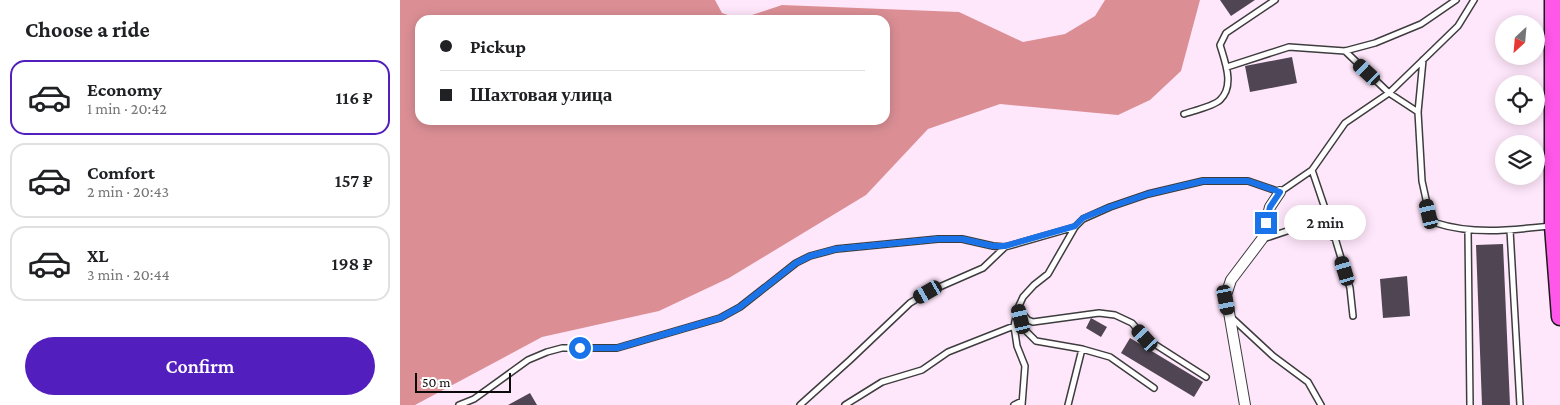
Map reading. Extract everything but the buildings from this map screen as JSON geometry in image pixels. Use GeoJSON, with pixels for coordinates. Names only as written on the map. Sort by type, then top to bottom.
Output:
{"type":"FeatureCollection","features":[{"type":"Feature","properties":{"kind":"main road"},"geometry":{"type":"LineString","coordinates":[[1553,0],[1553,226],[1560,317]]}},
{"type":"Feature","properties":{"kind":"street"},"geometry":{"type":"LineString","coordinates":[[1245,405],[1226,300],[1229,285],[1262,239],[1270,207],[1280,192]]}},
{"type":"Feature","properties":{"kind":"lane"},"geometry":{"type":"LineString","coordinates":[[1184,114],[1219,101],[1228,89],[1227,67],[1220,45],[1226,33],[1275,0]]}},
{"type":"Feature","properties":{"kind":"lane"},"geometry":{"type":"LineString","coordinates":[[1227,67],[1289,47],[1345,51],[1376,43],[1421,24],[1456,0]]}},
{"type":"Feature","properties":{"kind":"lane"},"geometry":{"type":"LineString","coordinates":[[1014,405],[1022,403],[1024,366],[1017,346],[1014,326],[1018,308],[1023,297],[1048,274],[1066,246],[1075,226],[1083,218],[1148,194],[1203,181],[1248,181],[1280,192],[1312,170],[1345,123],[1389,93],[1458,26],[1474,0]]}},
{"type":"Feature","properties":{"kind":"lane"},"geometry":{"type":"LineString","coordinates":[[1345,51],[1389,93],[1418,112]]}},
{"type":"Feature","properties":{"kind":"lane"},"geometry":{"type":"LineString","coordinates":[[1423,59],[1418,112],[1422,181],[1429,214],[1436,223],[1468,230],[1510,230],[1553,226]]}},
{"type":"Feature","properties":{"kind":"lane"},"geometry":{"type":"LineString","coordinates":[[1312,170],[1350,288],[1353,316]]}},
{"type":"Feature","properties":{"kind":"lane"},"geometry":{"type":"LineString","coordinates":[[1262,239],[1305,225],[1335,238]]}},
{"type":"Feature","properties":{"kind":"lane"},"geometry":{"type":"LineString","coordinates":[[459,405],[474,399],[528,360],[547,352],[562,348],[617,348],[720,318],[740,307],[796,263],[810,256],[836,249],[938,239],[962,239],[993,246],[1005,246],[1075,226]]}},
{"type":"Feature","properties":{"kind":"lane"},"geometry":{"type":"LineString","coordinates":[[1468,230],[1470,405]]}},
{"type":"Feature","properties":{"kind":"lane"},"geometry":{"type":"LineString","coordinates":[[1510,230],[1520,405]]}},
{"type":"Feature","properties":{"kind":"lane"},"geometry":{"type":"LineString","coordinates":[[800,405],[910,302],[983,268],[1005,246]]}},
{"type":"Feature","properties":{"kind":"lane"},"geometry":{"type":"LineString","coordinates":[[1018,308],[1024,329],[1036,341],[1082,349],[1110,358],[1154,388]]}},
{"type":"Feature","properties":{"kind":"lane"},"geometry":{"type":"LineString","coordinates":[[1018,308],[1028,320],[1033,322],[1099,313],[1116,315],[1132,323],[1145,338],[1206,377]]}},
{"type":"Feature","properties":{"kind":"lane"},"geometry":{"type":"LineString","coordinates":[[1230,316],[1273,356],[1308,382],[1321,405]]}},
{"type":"Feature","properties":{"kind":"lane"},"geometry":{"type":"LineString","coordinates":[[845,405],[882,382],[922,370],[948,352],[1014,326]]}},
{"type":"Feature","properties":{"kind":"lane"},"geometry":{"type":"LineString","coordinates":[[1068,405],[1082,349]]}},
{"type":"Feature","properties":{"kind":"shaded area"},"geometry":{"type":"Polygon","coordinates":[[[400,0],[715,0],[722,13],[728,15],[415,15],[415,125],[890,125],[890,15],[752,15],[782,5],[959,12],[1023,42],[1065,34],[1095,16],[1105,0],[1200,0],[1181,71],[1150,100],[1118,115],[1000,104],[928,129],[866,195],[729,278],[659,311],[542,337],[415,405],[400,405],[400,0]]]}},
{"type":"Feature","properties":{"kind":"route"},"geometry":{"type":"LineString","coordinates":[[580,348],[617,348],[720,318],[740,307],[796,263],[810,256],[836,249],[938,239],[962,239],[993,246],[1005,246],[1075,226],[1083,218],[1148,194],[1203,181],[1248,181],[1280,192],[1270,207],[1266,223]]}}]}
